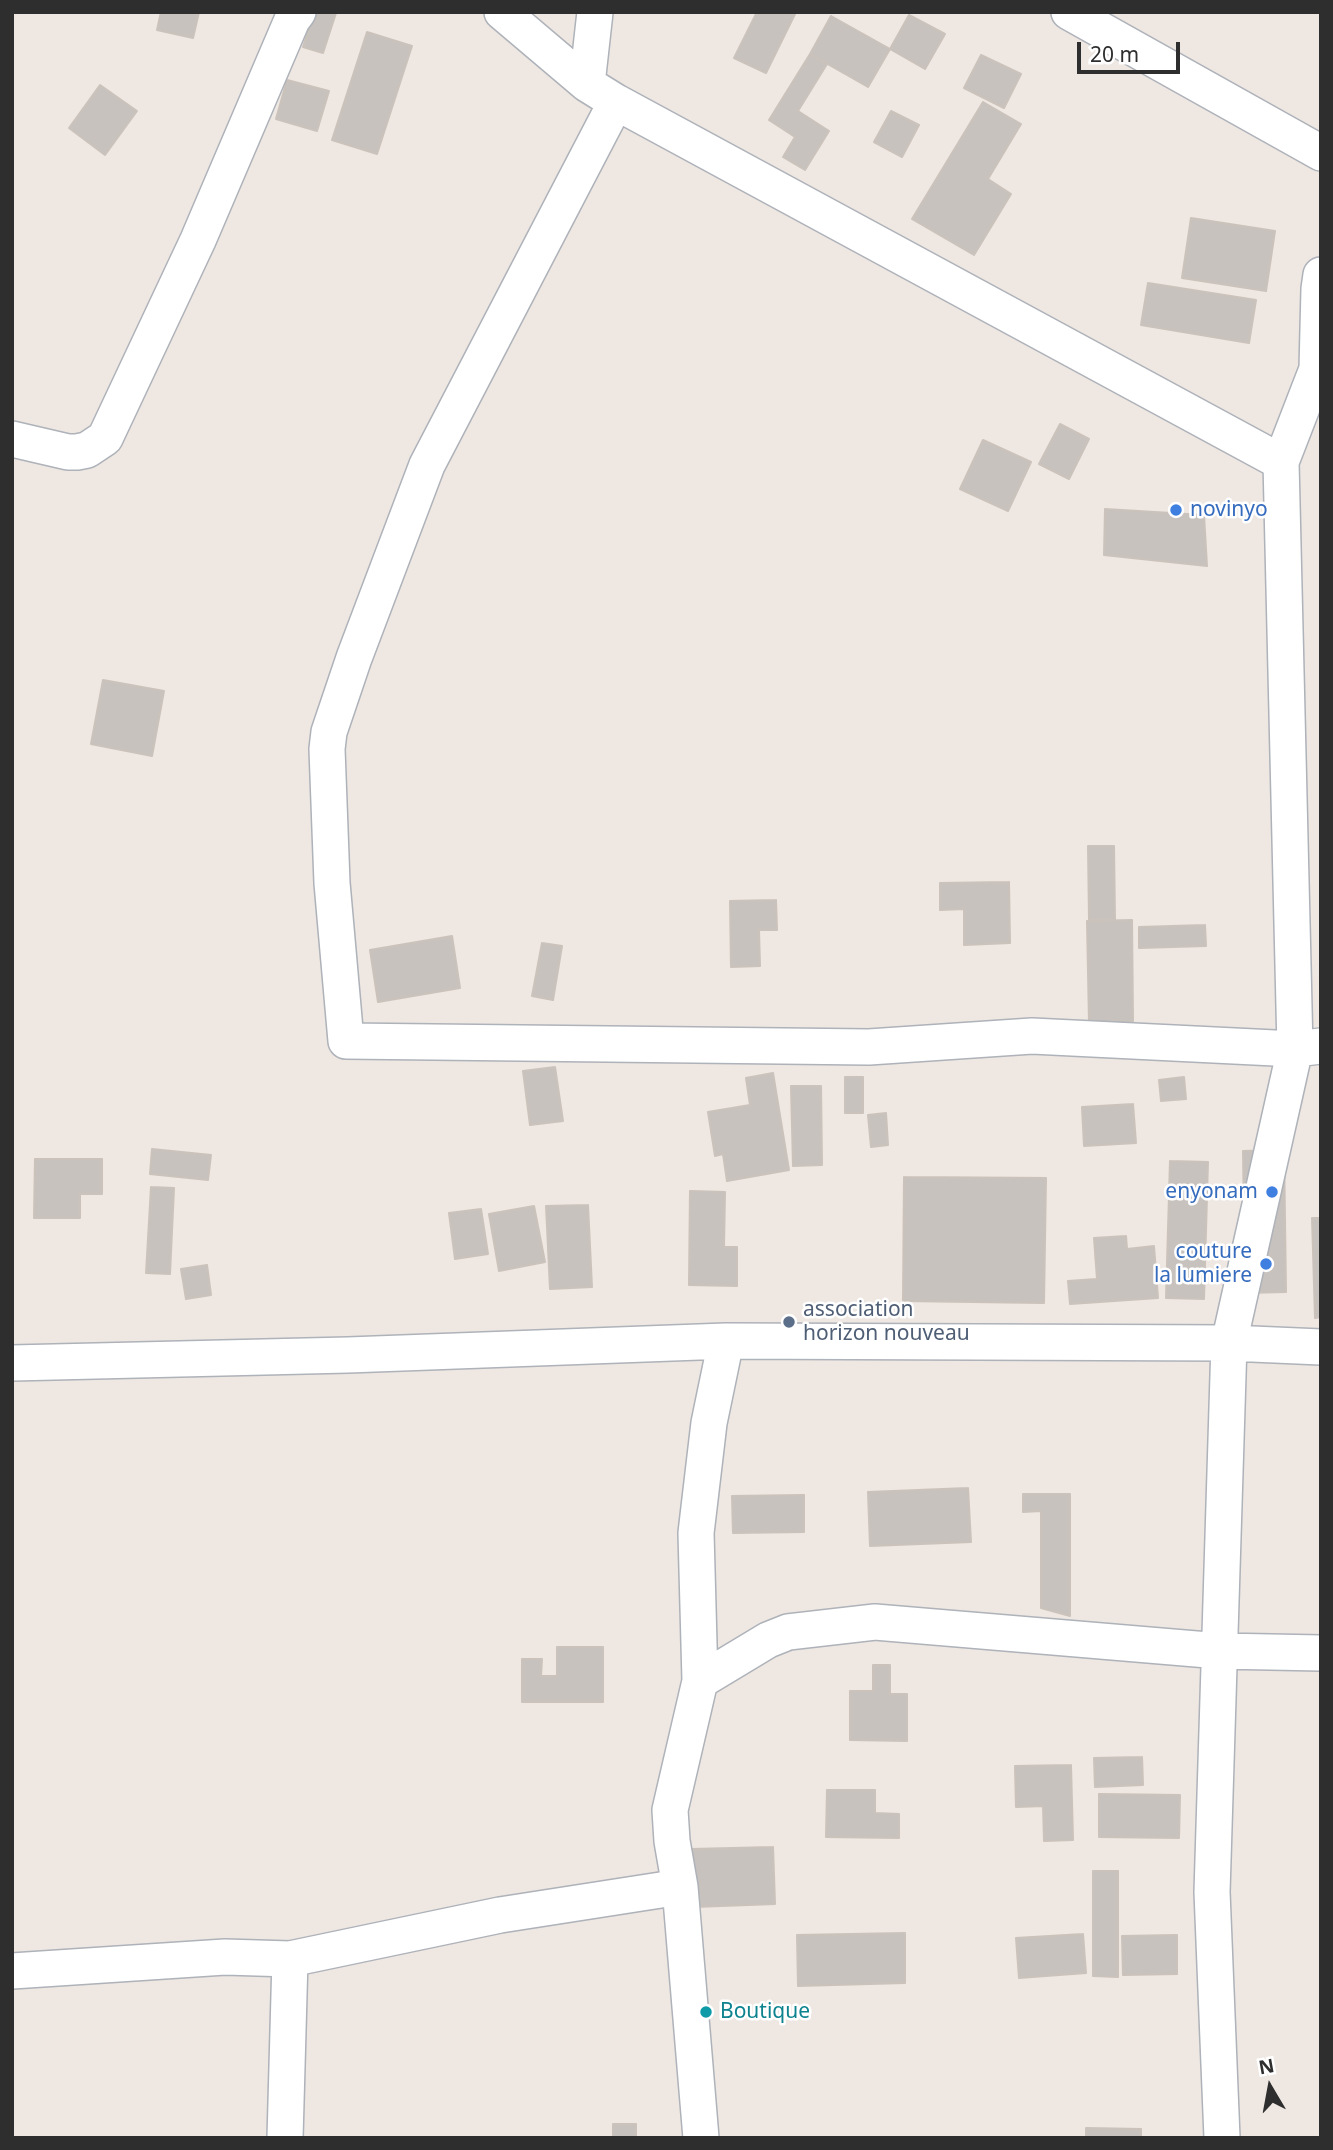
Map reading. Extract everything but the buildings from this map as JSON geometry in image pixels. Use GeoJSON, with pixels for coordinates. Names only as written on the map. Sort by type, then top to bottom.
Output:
{"type":"FeatureCollection","features":[{"type":"Feature","properties":{"kind":"street"},"geometry":{"type":"LineString","coordinates":[[12,439],[77,452],[87,450],[105,438],[198,240],[292,20],[298,12]]}},
{"type":"Feature","properties":{"kind":"street"},"geometry":{"type":"LineString","coordinates":[[502,12],[587,84],[616,102],[1281,462]]}},
{"type":"Feature","properties":{"kind":"street"},"geometry":{"type":"LineString","coordinates":[[587,84],[595,12]]}},
{"type":"Feature","properties":{"kind":"street"},"geometry":{"type":"LineString","coordinates":[[1069,12],[1321,153]]}},
{"type":"Feature","properties":{"kind":"street"},"geometry":{"type":"LineString","coordinates":[[616,102],[427,465],[354,658],[330,732],[327,749],[332,883],[346,1041],[869,1047],[1031,1037],[1308,1048]]}},
{"type":"Feature","properties":{"kind":"street"},"geometry":{"type":"LineString","coordinates":[[1222,2138],[1212,1892],[1229,1343],[1308,1048],[1281,462],[1319,369],[1321,275]]}},
{"type":"Feature","properties":{"kind":"street"},"geometry":{"type":"LineString","coordinates":[[701,2138],[680,1887],[670,1810],[700,1681],[696,1533],[709,1423],[726,1341]]}},
{"type":"Feature","properties":{"kind":"street"},"geometry":{"type":"LineString","coordinates":[[12,1363],[348,1355],[726,1341],[1229,1343],[1321,1348]]}},
{"type":"Feature","properties":{"kind":"street"},"geometry":{"type":"LineString","coordinates":[[700,1681],[768,1640],[788,1632],[875,1622],[1220,1651],[1321,1653]]}},
{"type":"Feature","properties":{"kind":"street"},"geometry":{"type":"LineString","coordinates":[[12,1971],[225,1957],[290,1959],[500,1915],[680,1887]]}},
{"type":"Feature","properties":{"kind":"street"},"geometry":{"type":"LineString","coordinates":[[285,2138],[290,1959]]}},
{"type":"Feature","properties":{"kind":"place","name":"novinyo"},"geometry":{"type":"Point","coordinates":[1176,510]}},
{"type":"Feature","properties":{"kind":"place","name":"enyonam"},"geometry":{"type":"Point","coordinates":[1272,1192]}},
{"type":"Feature","properties":{"kind":"place","name":"couture la lumiere"},"geometry":{"type":"Point","coordinates":[1266,1264]}},
{"type":"Feature","properties":{"kind":"place","name":"association horizon nouveau"},"geometry":{"type":"Point","coordinates":[789,1322]}},
{"type":"Feature","properties":{"kind":"place","name":"Boutique"},"geometry":{"type":"Point","coordinates":[706,2012]}}]}
